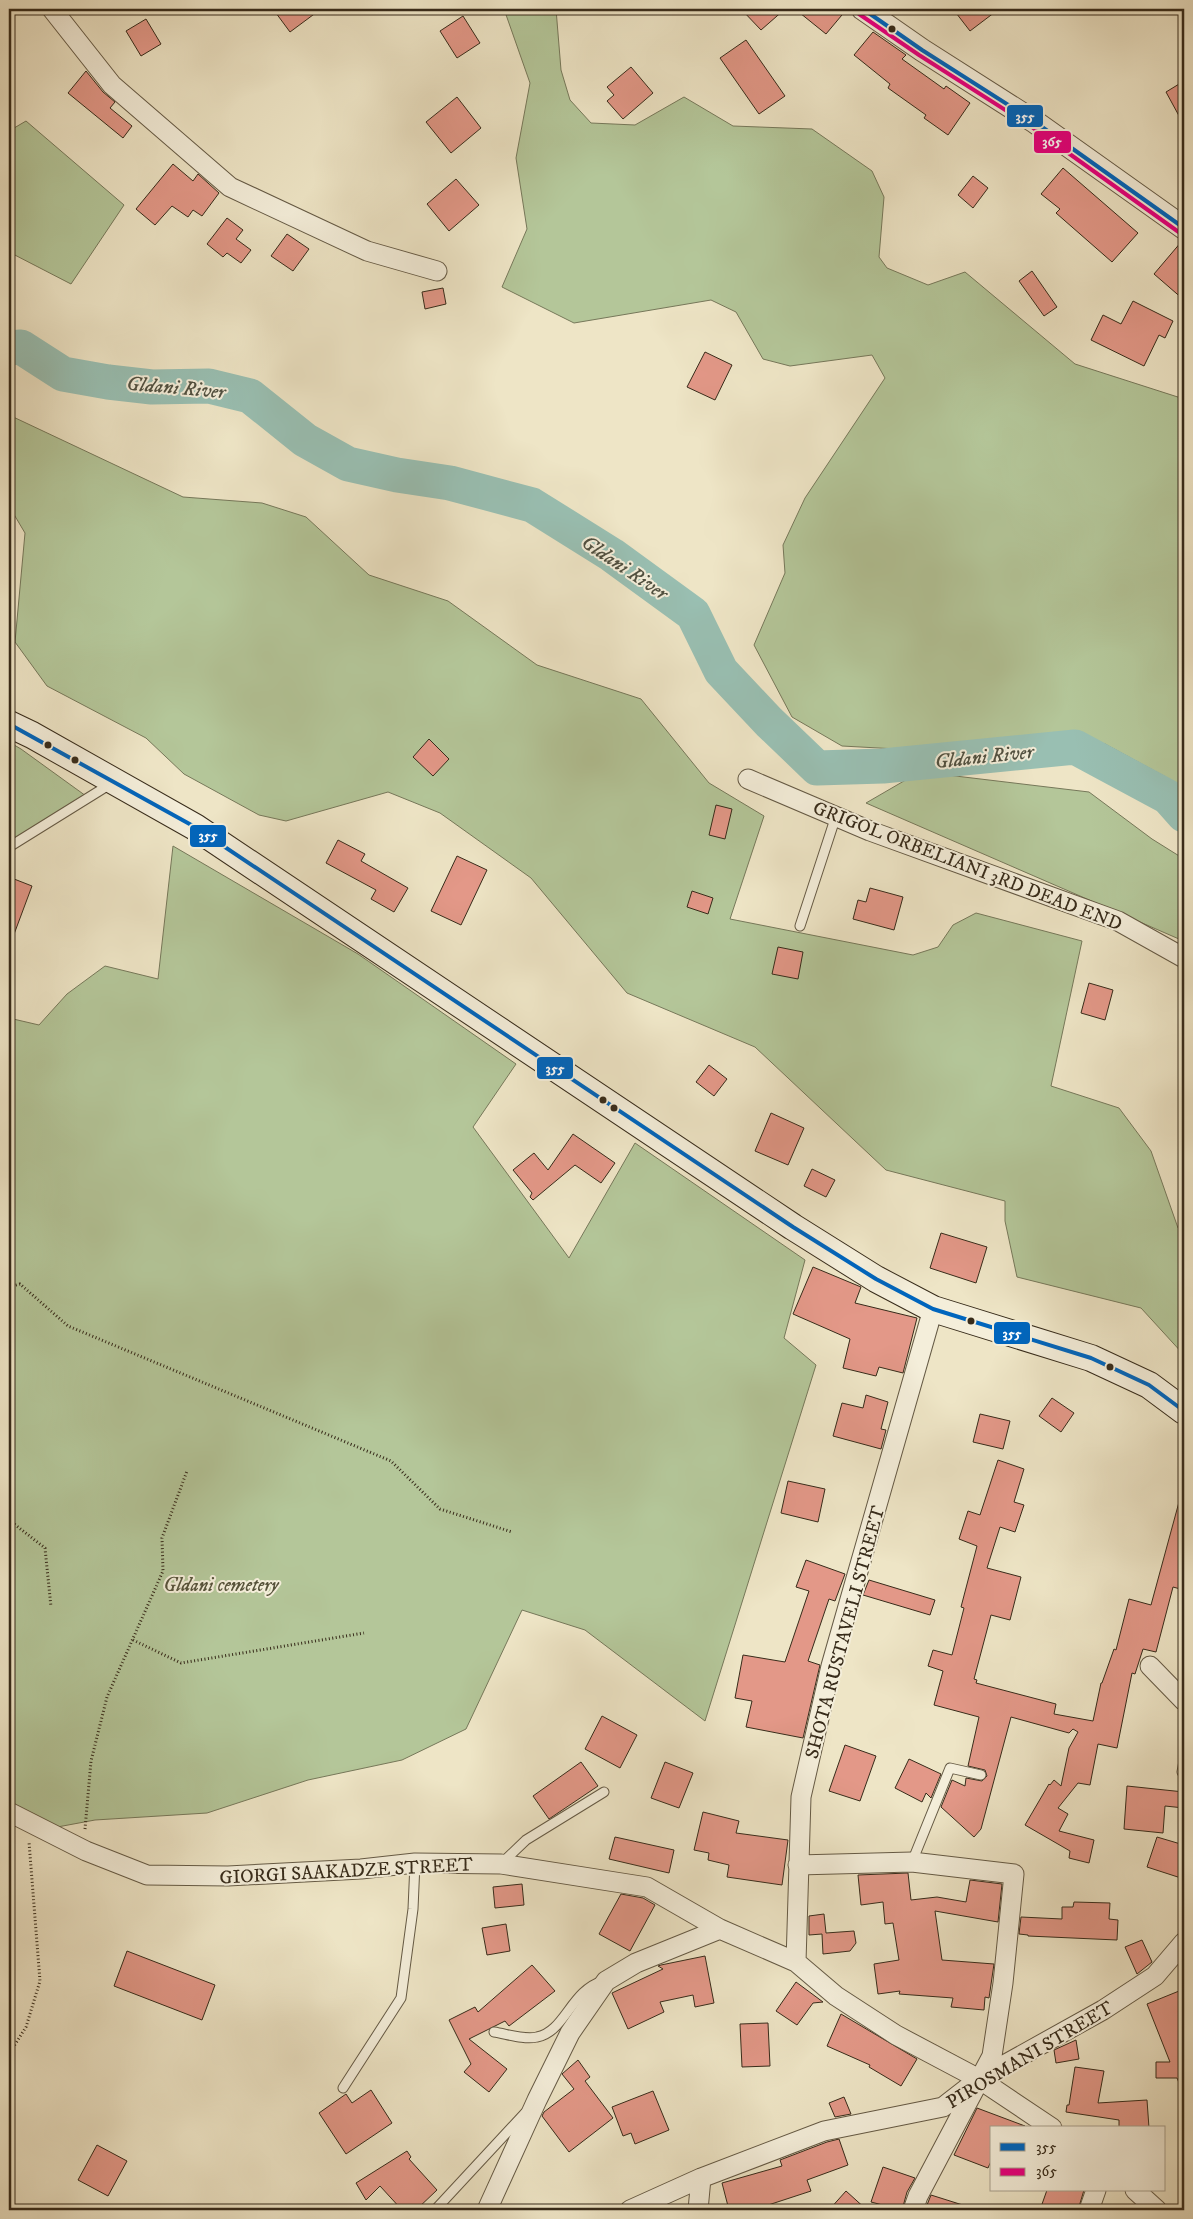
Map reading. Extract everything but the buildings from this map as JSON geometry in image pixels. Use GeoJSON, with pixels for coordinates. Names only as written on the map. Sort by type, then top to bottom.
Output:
{"type":"FeatureCollection","features":[{"type":"Feature","properties":{"kind":"main road"},"geometry":{"type":"LineString","coordinates":[[9,724],[32,735],[195,827],[793,1227],[876,1279],[933,1309],[1091,1358],[1149,1385],[1184,1411]]}},
{"type":"Feature","properties":{"kind":"street"},"geometry":{"type":"LineString","coordinates":[[52,9],[112,85],[230,187],[367,252],[437,271]]}},
{"type":"Feature","properties":{"kind":"street"},"geometry":{"type":"LineString","coordinates":[[870,11],[922,50],[1035,122],[1184,228]]}},
{"type":"Feature","properties":{"kind":"street","name":"GRIGOL ORBELIANI 3RD DEAD END"},"geometry":{"type":"LineString","coordinates":[[748,779],[836,816],[1118,921],[1184,958]]}},
{"type":"Feature","properties":{"kind":"street","name":"SHOTA RUSTAVELI STREET"},"geometry":{"type":"LineString","coordinates":[[796,1962],[798,1865],[802,1797],[831,1666],[933,1309]]}},
{"type":"Feature","properties":{"kind":"street"},"geometry":{"type":"LineString","coordinates":[[1150,1666],[1184,1701]]}},
{"type":"Feature","properties":{"kind":"street","name":"GIORGI SAAKADZE STREET"},"geometry":{"type":"LineString","coordinates":[[9,1812],[86,1850],[147,1875],[228,1876],[361,1869],[415,1863],[501,1864],[647,1887],[720,1929],[796,1962],[836,1996],[896,2035],[980,2079],[1049,2126]]}},
{"type":"Feature","properties":{"kind":"street"},"geometry":{"type":"LineString","coordinates":[[798,1865],[912,1862],[1014,1874],[1003,1983],[992,2056],[918,2196],[913,2210]]}},
{"type":"Feature","properties":{"kind":"street"},"geometry":{"type":"LineString","coordinates":[[487,2210],[536,2100],[570,2033],[606,1981],[636,1963],[720,1929]]}},
{"type":"Feature","properties":{"kind":"street","name":"PIROSMANI STREET"},"geometry":{"type":"LineString","coordinates":[[630,2210],[701,2178],[824,2131],[943,2107],[980,2079],[1103,2010],[1155,1976],[1184,1942]]}},
{"type":"Feature","properties":{"kind":"street"},"geometry":{"type":"LineString","coordinates":[[698,2210],[701,2178]]}},
{"type":"Feature","properties":{"kind":"street"},"geometry":{"type":"LineString","coordinates":[[1089,2210],[1095,2192]]}},
{"type":"Feature","properties":{"kind":"street"},"geometry":{"type":"LineString","coordinates":[[1137,2192],[1157,2210]]}},
{"type":"Feature","properties":{"kind":"lane"},"geometry":{"type":"LineString","coordinates":[[9,847],[114,782]]}},
{"type":"Feature","properties":{"kind":"lane"},"geometry":{"type":"LineString","coordinates":[[800,926],[836,816]]}},
{"type":"Feature","properties":{"kind":"lane"},"geometry":{"type":"LineString","coordinates":[[1182,1772],[1184,1761]]}},
{"type":"Feature","properties":{"kind":"lane"},"geometry":{"type":"LineString","coordinates":[[912,1862],[950,1768],[981,1775]]}},
{"type":"Feature","properties":{"kind":"lane"},"geometry":{"type":"LineString","coordinates":[[501,1864],[526,1840],[604,1792]]}},
{"type":"Feature","properties":{"kind":"lane"},"geometry":{"type":"LineString","coordinates":[[342,2088],[401,1998],[413,1909],[415,1863]]}},
{"type":"Feature","properties":{"kind":"lane"},"geometry":{"type":"LineString","coordinates":[[494,2032],[536,2038],[549,2032],[576,1998],[592,1984],[606,1981]]}},
{"type":"Feature","properties":{"kind":"lane"},"geometry":{"type":"LineString","coordinates":[[435,2210],[536,2100]]}},
{"type":"Feature","properties":{"kind":"path"},"geometry":{"type":"LineString","coordinates":[[9,1287],[20,1284],[68,1326],[391,1461],[440,1509],[512,1532]]}},
{"type":"Feature","properties":{"kind":"path"},"geometry":{"type":"LineString","coordinates":[[86,1850],[85,1814],[91,1761],[107,1697],[134,1640],[163,1571],[162,1538],[187,1471]]}},
{"type":"Feature","properties":{"kind":"path"},"geometry":{"type":"LineString","coordinates":[[9,1520],[45,1548],[50,1607]]}},
{"type":"Feature","properties":{"kind":"path"},"geometry":{"type":"LineString","coordinates":[[134,1640],[181,1663],[364,1633]]}},
{"type":"Feature","properties":{"kind":"path"},"geometry":{"type":"LineString","coordinates":[[9,2054],[26,2027],[40,1980],[27,1821]]}},
{"type":"Feature","properties":{"kind":"green space"},"geometry":{"type":"Polygon","coordinates":[[[504,9],[556,9],[561,70],[570,100],[591,123],[635,125],[684,97],[733,126],[812,129],[872,171],[884,197],[879,257],[887,268],[928,285],[965,272],[1075,364],[1184,399],[1184,794],[1171,780],[1105,744],[1030,740],[934,751],[842,746],[792,717],[754,645],[785,573],[783,545],[805,498],[885,378],[872,355],[790,366],[763,359],[736,312],[711,300],[574,323],[502,287],[527,229],[516,158],[530,83],[504,9]]]}},
{"type":"Feature","properties":{"kind":"green space"},"geometry":{"type":"Polygon","coordinates":[[[26,121],[124,205],[71,284],[9,252],[9,131],[26,121]]]}},
{"type":"Feature","properties":{"kind":"green space"},"geometry":{"type":"Polygon","coordinates":[[[9,415],[183,497],[262,503],[306,517],[369,575],[448,601],[537,665],[641,699],[709,783],[764,816],[730,919],[913,955],[938,947],[953,925],[976,913],[1082,941],[1051,1086],[1119,1108],[1151,1151],[1178,1228],[1184,1230],[1184,1355],[1141,1308],[1017,1277],[1005,1221],[1005,1201],[886,1170],[755,1047],[627,993],[531,878],[440,813],[388,792],[286,821],[259,815],[184,774],[146,738],[47,686],[15,642],[25,533],[9,506],[9,415]]]}},
{"type":"Feature","properties":{"kind":"green space"},"geometry":{"type":"Polygon","coordinates":[[[9,742],[86,796],[9,842],[9,742]]]}},
{"type":"Feature","properties":{"kind":"green space"},"geometry":{"type":"Polygon","coordinates":[[[916,774],[947,775],[1089,792],[1152,839],[1184,859],[1184,938],[1179,939],[866,803],[916,774]]]}},
{"type":"Feature","properties":{"kind":"green space","name":"Gldani cemetery"},"geometry":{"type":"Polygon","coordinates":[[[173,846],[358,954],[516,1064],[473,1127],[569,1258],[635,1143],[805,1260],[784,1338],[816,1365],[705,1721],[585,1630],[522,1610],[466,1729],[402,1760],[308,1780],[207,1813],[95,1820],[52,1828],[9,1805],[9,1018],[39,1025],[67,994],[105,966],[158,979],[173,846]]]}},
{"type":"Feature","properties":{"kind":"waterway","name":"Gldani River"},"geometry":{"type":"LineString","coordinates":[[9,348],[21,347],[63,374],[152,387],[209,386],[250,396],[305,440],[348,464],[397,475],[450,483],[532,505],[612,555],[693,614],[721,671],[769,722],[817,768],[883,766],[1075,747],[1168,797],[1184,815]]}},
{"type":"Feature","properties":{"kind":"transit line","name":"355"},"geometry":{"type":"LineString","coordinates":[[863,9],[922,50],[1035,122],[1184,228]]}},
{"type":"Feature","properties":{"kind":"transit line","name":"365"},"geometry":{"type":"LineString","coordinates":[[859,14],[919,55],[1032,127],[1180,233]]}},
{"type":"Feature","properties":{"kind":"transit line","name":"355"},"geometry":{"type":"LineString","coordinates":[[9,724],[195,827],[793,1227],[876,1279],[933,1309],[1091,1358],[1149,1385],[1184,1411]]}}]}
